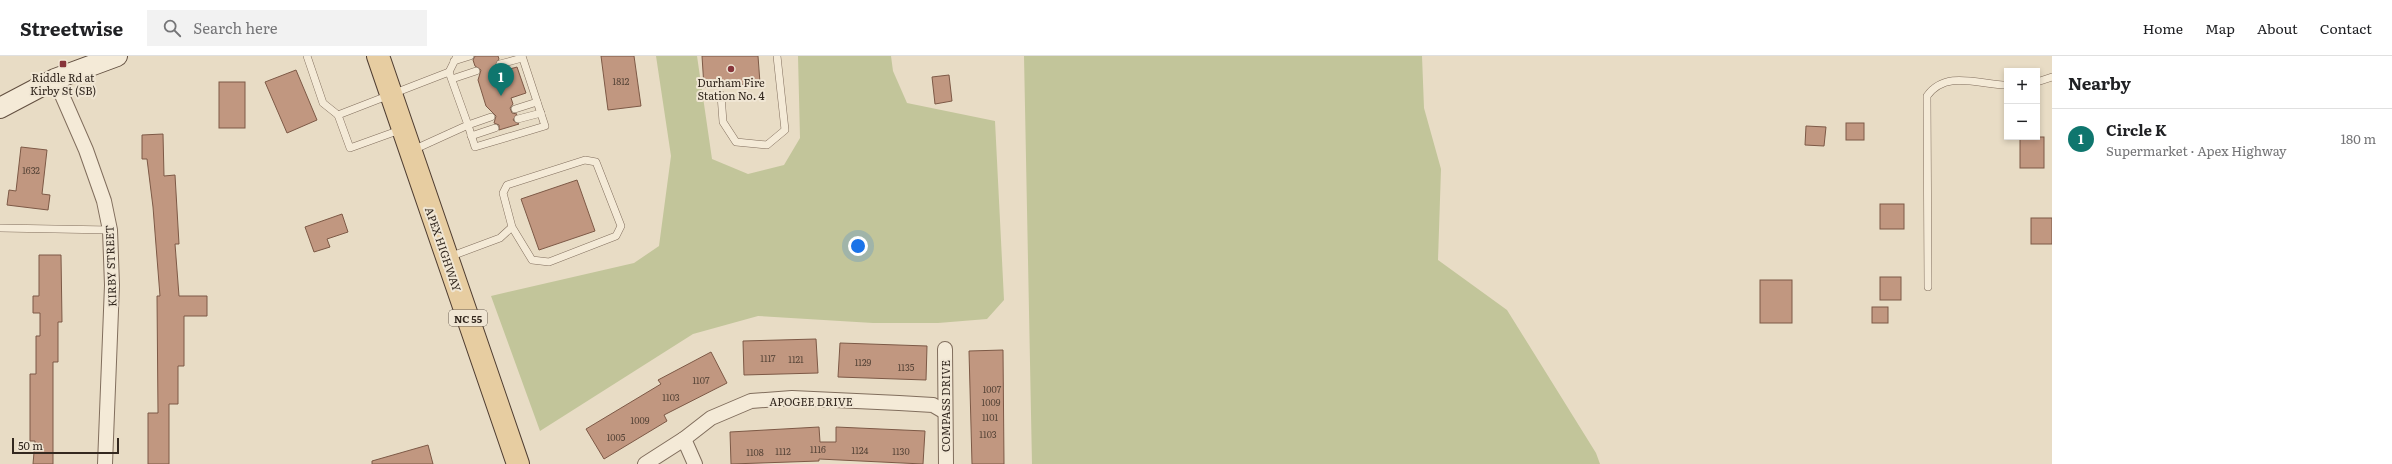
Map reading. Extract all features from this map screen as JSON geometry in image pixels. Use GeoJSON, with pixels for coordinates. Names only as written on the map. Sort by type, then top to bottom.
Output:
{"type":"FeatureCollection","features":[{"type":"Feature","properties":{"kind":"main road"},"geometry":{"type":"LineString","coordinates":[[0,108],[55,79],[117,56]]}},
{"type":"Feature","properties":{"kind":"main road","name":"APEX HIGHWAY"},"geometry":{"type":"LineString","coordinates":[[378,56],[518,464]]}},
{"type":"Feature","properties":{"kind":"street","name":"KIRBY STREET"},"geometry":{"type":"LineString","coordinates":[[55,79],[86,150],[104,201],[110,230],[112,285],[105,464]]}},
{"type":"Feature","properties":{"kind":"street","name":"COMPASS DRIVE"},"geometry":{"type":"LineString","coordinates":[[945,349],[946,464]]}},
{"type":"Feature","properties":{"kind":"street","name":"APOGEE DRIVE"},"geometry":{"type":"LineString","coordinates":[[645,464],[684,439],[711,418],[752,401],[792,398],[899,403],[933,405],[945,412]]}},
{"type":"Feature","properties":{"kind":"street"},"geometry":{"type":"LineString","coordinates":[[684,439],[695,464]]}},
{"type":"Feature","properties":{"kind":"lane"},"geometry":{"type":"LineString","coordinates":[[307,56],[323,103],[338,115],[350,148],[404,129]]}},
{"type":"Feature","properties":{"kind":"lane"},"geometry":{"type":"LineString","coordinates":[[470,56],[456,58],[450,75],[475,147],[545,126],[522,57],[500,64]]}},
{"type":"Feature","properties":{"kind":"lane"},"geometry":{"type":"LineString","coordinates":[[721,95],[723,122],[736,142],[767,145],[785,130],[777,56]]}},
{"type":"Feature","properties":{"kind":"lane"},"geometry":{"type":"LineString","coordinates":[[338,115],[392,94],[450,75],[476,71]]}},
{"type":"Feature","properties":{"kind":"lane"},"geometry":{"type":"LineString","coordinates":[[2040,81],[2052,77]]}},
{"type":"Feature","properties":{"kind":"lane"},"geometry":{"type":"LineString","coordinates":[[1928,287],[1927,96],[1932,88],[1946,81],[1970,80],[2004,85]]}},
{"type":"Feature","properties":{"kind":"lane"},"geometry":{"type":"LineString","coordinates":[[515,109],[537,102]]}},
{"type":"Feature","properties":{"kind":"lane"},"geometry":{"type":"LineString","coordinates":[[518,120],[541,113]]}},
{"type":"Feature","properties":{"kind":"lane"},"geometry":{"type":"LineString","coordinates":[[411,151],[468,125],[492,117]]}},
{"type":"Feature","properties":{"kind":"lane"},"geometry":{"type":"LineString","coordinates":[[471,136],[495,128]]}},
{"type":"Feature","properties":{"kind":"lane"},"geometry":{"type":"LineString","coordinates":[[585,160],[596,162],[621,226],[616,236],[549,262],[532,260],[512,227],[503,193],[507,185],[585,160]]}},
{"type":"Feature","properties":{"kind":"lane"},"geometry":{"type":"LineString","coordinates":[[447,258],[500,238],[512,227]]}},
{"type":"Feature","properties":{"kind":"lane"},"geometry":{"type":"LineString","coordinates":[[0,228],[110,230]]}},
{"type":"Feature","properties":{"kind":"green space"},"geometry":{"type":"Polygon","coordinates":[[[656,56],[697,56],[712,159],[748,174],[784,165],[800,138],[798,56],[891,56],[893,71],[907,103],[995,121],[1004,300],[987,319],[938,323],[873,323],[758,316],[693,334],[540,431],[491,296],[634,263],[659,246],[671,156],[656,56]]]}},
{"type":"Feature","properties":{"kind":"green space"},"geometry":{"type":"Polygon","coordinates":[[[1024,56],[1422,56],[1424,108],[1441,169],[1438,260],[1507,310],[1596,453],[1600,464],[1032,464],[1024,56]]]}},
{"type":"Feature","properties":{"kind":"building"},"geometry":{"type":"Polygon","coordinates":[[[475,56],[498,56],[499,59],[495,66],[503,71],[517,67],[526,93],[511,98],[513,104],[510,108],[512,113],[517,114],[513,120],[519,124],[499,130],[499,125],[494,123],[496,116],[486,106],[478,80],[481,70],[475,66],[473,60],[475,56]]]}},
{"type":"Feature","properties":{"kind":"building"},"geometry":{"type":"Polygon","coordinates":[[[601,56],[634,56],[641,106],[608,110],[601,56]]]}},
{"type":"Feature","properties":{"kind":"building","name":"Durham Fire Station No. 4"},"geometry":{"type":"Polygon","coordinates":[[[702,56],[758,56],[760,83],[704,87],[702,56]]]}},
{"type":"Feature","properties":{"kind":"building"},"geometry":{"type":"Polygon","coordinates":[[[296,70],[317,120],[287,133],[265,82],[296,70]]]}},
{"type":"Feature","properties":{"kind":"building"},"geometry":{"type":"Polygon","coordinates":[[[949,75],[952,101],[935,104],[932,77],[949,75]]]}},
{"type":"Feature","properties":{"kind":"building"},"geometry":{"type":"Polygon","coordinates":[[[219,82],[245,82],[245,128],[219,128],[219,82]]]}},
{"type":"Feature","properties":{"kind":"building"},"geometry":{"type":"Polygon","coordinates":[[[1846,123],[1864,123],[1864,140],[1846,140],[1846,123]]]}},
{"type":"Feature","properties":{"kind":"building"},"geometry":{"type":"Polygon","coordinates":[[[1806,126],[1826,127],[1824,146],[1805,145],[1806,126]]]}},
{"type":"Feature","properties":{"kind":"building"},"geometry":{"type":"Polygon","coordinates":[[[163,134],[164,176],[175,175],[179,244],[175,244],[179,296],[207,296],[207,316],[184,316],[184,366],[178,366],[178,404],[169,404],[169,464],[148,464],[148,413],[158,413],[157,296],[160,296],[153,207],[147,159],[142,159],[142,135],[163,134]]]}},
{"type":"Feature","properties":{"kind":"building"},"geometry":{"type":"Polygon","coordinates":[[[2040,137],[2044,137],[2044,168],[2020,168],[2020,140],[2040,140],[2040,137]]]}},
{"type":"Feature","properties":{"kind":"building"},"geometry":{"type":"Polygon","coordinates":[[[21,147],[47,150],[42,194],[50,195],[48,210],[7,205],[9,190],[16,191],[21,147]]]}},
{"type":"Feature","properties":{"kind":"building"},"geometry":{"type":"Polygon","coordinates":[[[577,180],[595,231],[539,250],[521,199],[577,180]]]}},
{"type":"Feature","properties":{"kind":"building"},"geometry":{"type":"Polygon","coordinates":[[[1880,204],[1904,204],[1904,229],[1880,229],[1880,204]]]}},
{"type":"Feature","properties":{"kind":"building"},"geometry":{"type":"Polygon","coordinates":[[[342,214],[348,232],[327,239],[330,247],[314,252],[305,227],[342,214]]]}},
{"type":"Feature","properties":{"kind":"building"},"geometry":{"type":"Polygon","coordinates":[[[2031,218],[2052,218],[2052,244],[2031,244],[2031,218]]]}},
{"type":"Feature","properties":{"kind":"building"},"geometry":{"type":"Polygon","coordinates":[[[39,255],[61,255],[62,322],[58,322],[58,362],[53,362],[53,464],[33,464],[35,441],[30,441],[30,374],[36,374],[36,336],[40,336],[40,313],[33,313],[33,296],[39,296],[39,255]]]}},
{"type":"Feature","properties":{"kind":"building"},"geometry":{"type":"Polygon","coordinates":[[[1880,277],[1901,277],[1901,300],[1880,300],[1880,277]]]}},
{"type":"Feature","properties":{"kind":"building"},"geometry":{"type":"Polygon","coordinates":[[[1760,280],[1792,280],[1792,323],[1760,323],[1760,280]]]}},
{"type":"Feature","properties":{"kind":"building"},"geometry":{"type":"Polygon","coordinates":[[[1872,307],[1888,307],[1888,323],[1872,323],[1872,307]]]}},
{"type":"Feature","properties":{"kind":"building"},"geometry":{"type":"Polygon","coordinates":[[[816,339],[818,373],[744,375],[743,341],[816,339]]]}},
{"type":"Feature","properties":{"kind":"building"},"geometry":{"type":"Polygon","coordinates":[[[840,343],[927,346],[926,380],[838,377],[840,343]]]}},
{"type":"Feature","properties":{"kind":"building"},"geometry":{"type":"Polygon","coordinates":[[[1003,350],[1004,464],[972,464],[969,351],[1003,350]]]}},
{"type":"Feature","properties":{"kind":"building"},"geometry":{"type":"Polygon","coordinates":[[[711,352],[727,383],[664,415],[667,421],[604,459],[586,429],[661,384],[658,380],[711,352]]]}},
{"type":"Feature","properties":{"kind":"building"},"geometry":{"type":"Polygon","coordinates":[[[819,427],[820,442],[836,442],[836,427],[925,431],[923,464],[819,459],[819,461],[731,464],[730,432],[819,427]]]}},
{"type":"Feature","properties":{"kind":"building"},"geometry":{"type":"Polygon","coordinates":[[[428,445],[433,464],[372,464],[372,461],[428,445]]]}},
{"type":"Feature","properties":{"kind":"place","name":"Riddle Rd at Kirby St (SB)"},"geometry":{"type":"Point","coordinates":[63,64]}},
{"type":"Feature","properties":{"kind":"place","name":"Durham Fire Station No. 4"},"geometry":{"type":"Point","coordinates":[731,69]}},
{"type":"Feature","properties":{"kind":"place","name":"Circle K"},"geometry":{"type":"Point","coordinates":[501,96]}}]}
